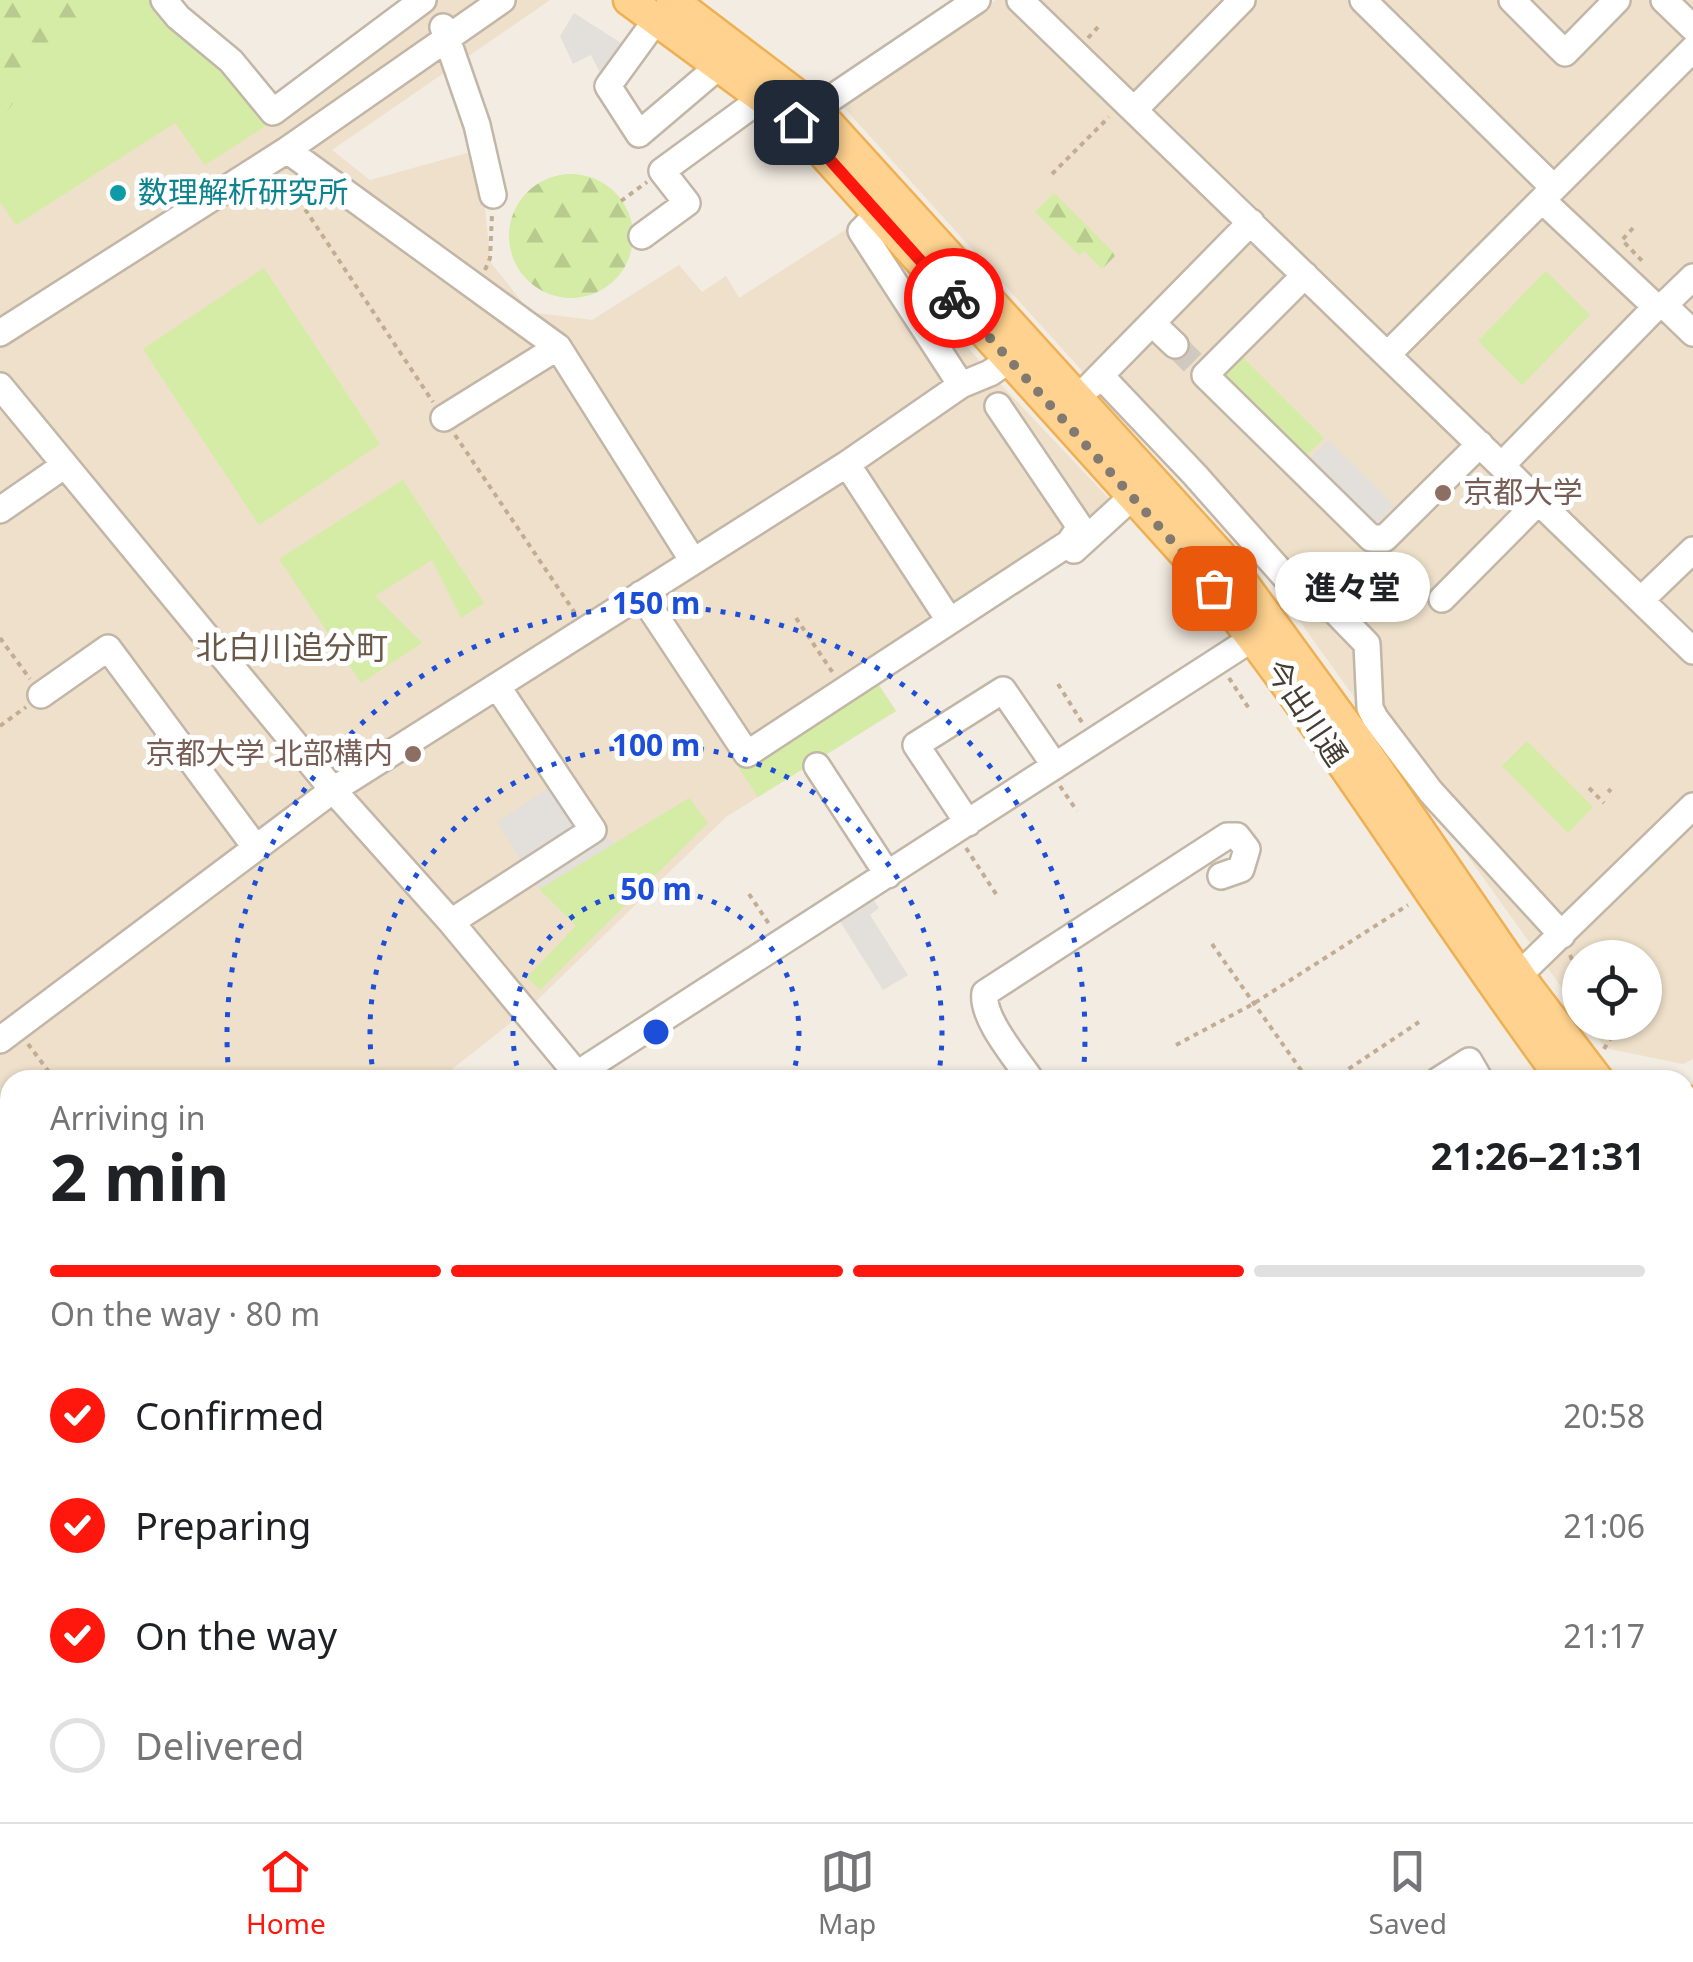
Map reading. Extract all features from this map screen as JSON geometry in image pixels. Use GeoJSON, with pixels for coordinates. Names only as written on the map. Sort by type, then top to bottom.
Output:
{"type":"FeatureCollection","features":[{"type":"Feature","properties":{"kind":"main road","name":"今出川通"},"geometry":{"type":"LineString","coordinates":[[630,0],[672,7],[805,115],[1019,354],[1133,496],[1265,630],[1518,975],[1597,1068]]}},
{"type":"Feature","properties":{"kind":"main road","name":"今出川通"},"geometry":{"type":"LineString","coordinates":[[672,7],[719,66],[762,98],[805,115]]}},
{"type":"Feature","properties":{"kind":"main road","name":"今出川通"},"geometry":{"type":"LineString","coordinates":[[1019,354],[1077,398],[1231,567],[1265,630],[1509,1008],[1555,1070]]}},
{"type":"Feature","properties":{"kind":"street"},"geometry":{"type":"LineString","coordinates":[[164,0],[231,62],[274,112],[423,0]]}},
{"type":"Feature","properties":{"kind":"street"},"geometry":{"type":"LineString","coordinates":[[445,33],[480,0]]}},
{"type":"Feature","properties":{"kind":"street"},"geometry":{"type":"LineString","coordinates":[[0,333],[280,154],[445,33],[502,0]]}},
{"type":"Feature","properties":{"kind":"street"},"geometry":{"type":"LineString","coordinates":[[805,115],[977,0]]}},
{"type":"Feature","properties":{"kind":"street"},"geometry":{"type":"LineString","coordinates":[[1020,0],[1693,650]]}},
{"type":"Feature","properties":{"kind":"street"},"geometry":{"type":"LineString","coordinates":[[1130,106],[1242,0]]}},
{"type":"Feature","properties":{"kind":"street"},"geometry":{"type":"LineString","coordinates":[[1363,0],[1548,194],[1660,306],[1693,333]]}},
{"type":"Feature","properties":{"kind":"street"},"geometry":{"type":"LineString","coordinates":[[1512,0],[1565,53],[1617,0]]}},
{"type":"Feature","properties":{"kind":"street"},"geometry":{"type":"LineString","coordinates":[[1664,0],[1693,28]]}},
{"type":"Feature","properties":{"kind":"street"},"geometry":{"type":"LineString","coordinates":[[672,7],[608,86],[638,134],[719,66]]}},
{"type":"Feature","properties":{"kind":"street"},"geometry":{"type":"LineString","coordinates":[[445,33],[476,124],[493,195]]}},
{"type":"Feature","properties":{"kind":"street"},"geometry":{"type":"LineString","coordinates":[[1388,354],[1548,194],[1688,64]]}},
{"type":"Feature","properties":{"kind":"street"},"geometry":{"type":"LineString","coordinates":[[662,170],[762,98]]}},
{"type":"Feature","properties":{"kind":"street"},"geometry":{"type":"LineString","coordinates":[[642,144],[686,203],[642,236]]}},
{"type":"Feature","properties":{"kind":"street"},"geometry":{"type":"LineString","coordinates":[[280,154],[558,347],[693,562]]}},
{"type":"Feature","properties":{"kind":"street"},"geometry":{"type":"LineString","coordinates":[[1077,398],[1250,222]]}},
{"type":"Feature","properties":{"kind":"street"},"geometry":{"type":"LineString","coordinates":[[867,225],[862,231],[961,385]]}},
{"type":"Feature","properties":{"kind":"street"},"geometry":{"type":"LineString","coordinates":[[1305,274],[1202,372],[1371,538],[1385,538],[1480,444]]}},
{"type":"Feature","properties":{"kind":"street"},"geometry":{"type":"LineString","coordinates":[[1502,465],[1693,277]]}},
{"type":"Feature","properties":{"kind":"street"},"geometry":{"type":"LineString","coordinates":[[1152,323],[1175,345]]}},
{"type":"Feature","properties":{"kind":"street"},"geometry":{"type":"LineString","coordinates":[[444,418],[558,347]]}},
{"type":"Feature","properties":{"kind":"street"},"geometry":{"type":"LineString","coordinates":[[0,1040],[333,790],[848,464],[961,385],[1019,354]]}},
{"type":"Feature","properties":{"kind":"street"},"geometry":{"type":"LineString","coordinates":[[1101,376],[1195,474],[1311,606],[1332,608],[1368,644],[1370,708],[1375,718],[1430,792],[1562,935]]}},
{"type":"Feature","properties":{"kind":"street"},"geometry":{"type":"LineString","coordinates":[[0,386],[333,790],[451,922],[573,1070]]}},
{"type":"Feature","properties":{"kind":"street"},"geometry":{"type":"LineString","coordinates":[[642,594],[747,754],[1069,543],[1080,527],[998,406]]}},
{"type":"Feature","properties":{"kind":"street"},"geometry":{"type":"LineString","coordinates":[[848,464],[949,620]]}},
{"type":"Feature","properties":{"kind":"street"},"geometry":{"type":"LineString","coordinates":[[0,510],[65,465]]}},
{"type":"Feature","properties":{"kind":"street"},"geometry":{"type":"LineString","coordinates":[[1039,577],[1057,566],[1133,496]]}},
{"type":"Feature","properties":{"kind":"street"},"geometry":{"type":"LineString","coordinates":[[1442,600],[1539,501]]}},
{"type":"Feature","properties":{"kind":"street"},"geometry":{"type":"LineString","coordinates":[[1641,600],[1693,550]]}},
{"type":"Feature","properties":{"kind":"street"},"geometry":{"type":"LineString","coordinates":[[586,1070],[1265,630]]}},
{"type":"Feature","properties":{"kind":"street"},"geometry":{"type":"LineString","coordinates":[[42,695],[108,648],[256,848]]}},
{"type":"Feature","properties":{"kind":"street"},"geometry":{"type":"LineString","coordinates":[[451,922],[593,830],[497,686]]}},
{"type":"Feature","properties":{"kind":"street"},"geometry":{"type":"LineString","coordinates":[[961,828],[916,745],[1003,690],[1052,768]]}},
{"type":"Feature","properties":{"kind":"street"},"geometry":{"type":"LineString","coordinates":[[817,766],[888,875]]}},
{"type":"Feature","properties":{"kind":"street"},"geometry":{"type":"LineString","coordinates":[[1518,975],[1693,806]]}},
{"type":"Feature","properties":{"kind":"street"},"geometry":{"type":"LineString","coordinates":[[1025,1070],[983,1005],[985,994],[1227,836],[1238,836],[1247,849],[1246,860],[1241,868],[1222,876]]}},
{"type":"Feature","properties":{"kind":"street"},"geometry":{"type":"LineString","coordinates":[[1455,1070],[1469,1061],[1474,1070]]}},
{"type":"Feature","properties":{"kind":"path"},"geometry":{"type":"LineString","coordinates":[[1052,174],[1130,106]]}},
{"type":"Feature","properties":{"kind":"path"},"geometry":{"type":"LineString","coordinates":[[280,154],[444,418],[586,630]]}},
{"type":"Feature","properties":{"kind":"path"},"geometry":{"type":"LineString","coordinates":[[621,201],[662,170]]}},
{"type":"Feature","properties":{"kind":"path"},"geometry":{"type":"LineString","coordinates":[[476,288],[490,258],[493,195]]}},
{"type":"Feature","properties":{"kind":"path"},"geometry":{"type":"LineString","coordinates":[[1633,228],[1622,240],[1648,268]]}},
{"type":"Feature","properties":{"kind":"path"},"geometry":{"type":"LineString","coordinates":[[796,618],[844,690]]}},
{"type":"Feature","properties":{"kind":"path"},"geometry":{"type":"LineString","coordinates":[[1218,661],[1250,710]]}},
{"type":"Feature","properties":{"kind":"path"},"geometry":{"type":"LineString","coordinates":[[1058,684],[1094,741]]}},
{"type":"Feature","properties":{"kind":"path"},"geometry":{"type":"LineString","coordinates":[[1052,768],[1078,811]]}},
{"type":"Feature","properties":{"kind":"path"},"geometry":{"type":"LineString","coordinates":[[1588,788],[1604,803]]}},
{"type":"Feature","properties":{"kind":"path"},"geometry":{"type":"LineString","coordinates":[[961,828],[998,898]]}},
{"type":"Feature","properties":{"kind":"path"},"geometry":{"type":"LineString","coordinates":[[748,894],[782,943]]}},
{"type":"Feature","properties":{"kind":"path"},"geometry":{"type":"LineString","coordinates":[[1176,1045],[1253,1004],[1416,900]]}},
{"type":"Feature","properties":{"kind":"path"},"geometry":{"type":"LineString","coordinates":[[1212,944],[1301,1070]]}},
{"type":"Feature","properties":{"kind":"path"},"geometry":{"type":"LineString","coordinates":[[1347,1070],[1419,1022]]}},
{"type":"Feature","properties":{"kind":"path"},"geometry":{"type":"LineString","coordinates":[[1597,1068],[1609,1040]]}},
{"type":"Feature","properties":{"kind":"shaded area","name":"京都大学 北部構内"},"geometry":{"type":"Polygon","coordinates":[[[0,0],[272,122],[438,0],[550,0],[332,150],[370,180],[478,150],[491,263],[530,312],[592,320],[679,265],[702,292],[726,276],[739,298],[859,221],[990,373],[1117,507],[876,680],[896,711],[726,817],[526,1011],[451,1070],[0,1070],[0,0]]]}},
{"type":"Feature","properties":{"kind":"shaded area","name":"京都大学"},"geometry":{"type":"Polygon","coordinates":[[[996,0],[1693,0],[1693,1059],[1683,1064],[1605,1048],[1599,1040],[1662,1040],[1662,940],[1562,940],[1562,988],[1266,574],[839,102],[996,0]]]}},
{"type":"Feature","properties":{"kind":"shaded area"},"geometry":{"type":"Polygon","coordinates":[[[574,13],[629,48],[602,77],[591,55],[573,64],[560,36],[574,13]]]}},
{"type":"Feature","properties":{"kind":"shaded area"},"geometry":{"type":"Polygon","coordinates":[[[1328,440],[1394,505],[1369,531],[1303,465],[1328,440]]]}},
{"type":"Feature","properties":{"kind":"shaded area"},"geometry":{"type":"Polygon","coordinates":[[[568,775],[613,844],[539,889],[497,822],[568,775]]]}},
{"type":"Feature","properties":{"kind":"shaded area"},"geometry":{"type":"Polygon","coordinates":[[[870,894],[879,908],[870,915],[908,975],[883,990],[836,915],[870,894]]]}},
{"type":"Feature","properties":{"kind":"green space"},"geometry":{"type":"Polygon","coordinates":[[[0,0],[157,0],[222,62],[272,122],[205,165],[175,123],[16,225],[0,202],[0,0]]]}},
{"type":"Feature","properties":{"kind":"green space"},"geometry":{"type":"Polygon","coordinates":[[[0,0],[121,0],[48,52],[0,122],[0,0]]]}},
{"type":"Feature","properties":{"kind":"green space"},"geometry":{"type":"Polygon","coordinates":[[[571,174],[595,179],[615,192],[628,212],[633,236],[628,260],[615,280],[595,293],[571,298],[547,293],[527,280],[514,260],[509,236],[514,212],[527,192],[547,179],[571,174]]]}},
{"type":"Feature","properties":{"kind":"green space"},"geometry":{"type":"Polygon","coordinates":[[[1054,193],[1116,255],[1102,269],[1084,251],[1079,255],[1035,212],[1054,193]]]}},
{"type":"Feature","properties":{"kind":"green space"},"geometry":{"type":"Polygon","coordinates":[[[264,268],[380,444],[259,525],[143,349],[264,268]]]}},
{"type":"Feature","properties":{"kind":"green space"},"geometry":{"type":"Polygon","coordinates":[[[1546,271],[1590,315],[1522,385],[1478,341],[1546,271]]]}},
{"type":"Feature","properties":{"kind":"green space"},"geometry":{"type":"Polygon","coordinates":[[[1238,353],[1324,438],[1305,457],[1229,384],[1224,367],[1238,353]]]}},
{"type":"Feature","properties":{"kind":"green space"},"geometry":{"type":"Polygon","coordinates":[[[403,480],[484,603],[461,618],[432,560],[375,596],[422,643],[361,683],[279,559],[403,480]]]}},
{"type":"Feature","properties":{"kind":"green space"},"geometry":{"type":"Polygon","coordinates":[[[875,680],[896,711],[758,797],[738,767],[875,680]]]}},
{"type":"Feature","properties":{"kind":"green space"},"geometry":{"type":"Polygon","coordinates":[[[1527,741],[1593,807],[1568,833],[1502,766],[1527,741]]]}},
{"type":"Feature","properties":{"kind":"green space"},"geometry":{"type":"Polygon","coordinates":[[[689,798],[708,823],[540,990],[527,977],[576,926],[539,889],[689,798]]]}},
{"type":"Feature","properties":{"kind":"tunnel"},"geometry":{"type":"LineString","coordinates":[[1175,345],[1199,369]]}},
{"type":"Feature","properties":{"kind":"way so far"},"geometry":{"type":"LineString","coordinates":[[954,298],[1214,588]]}},
{"type":"Feature","properties":{"kind":"place","name":"数理解析研究所"},"geometry":{"type":"Point","coordinates":[118,193]}},
{"type":"Feature","properties":{"kind":"place","name":"京都大学"},"geometry":{"type":"Point","coordinates":[1443,493]}},
{"type":"Feature","properties":{"kind":"place","name":"進々堂"},"geometry":{"type":"Point","coordinates":[1214,588]}},
{"type":"Feature","properties":{"kind":"place","name":"京都大学 北部構内"},"geometry":{"type":"Point","coordinates":[413,754]}},
{"type":"Feature","properties":{"kind":"district","name":"北白川追分町"},"geometry":{"type":"Point","coordinates":[292,648]}},
{"type":"Feature","properties":{"kind":"route"},"geometry":{"type":"LineString","coordinates":[[796,122],[954,298]]}}]}
